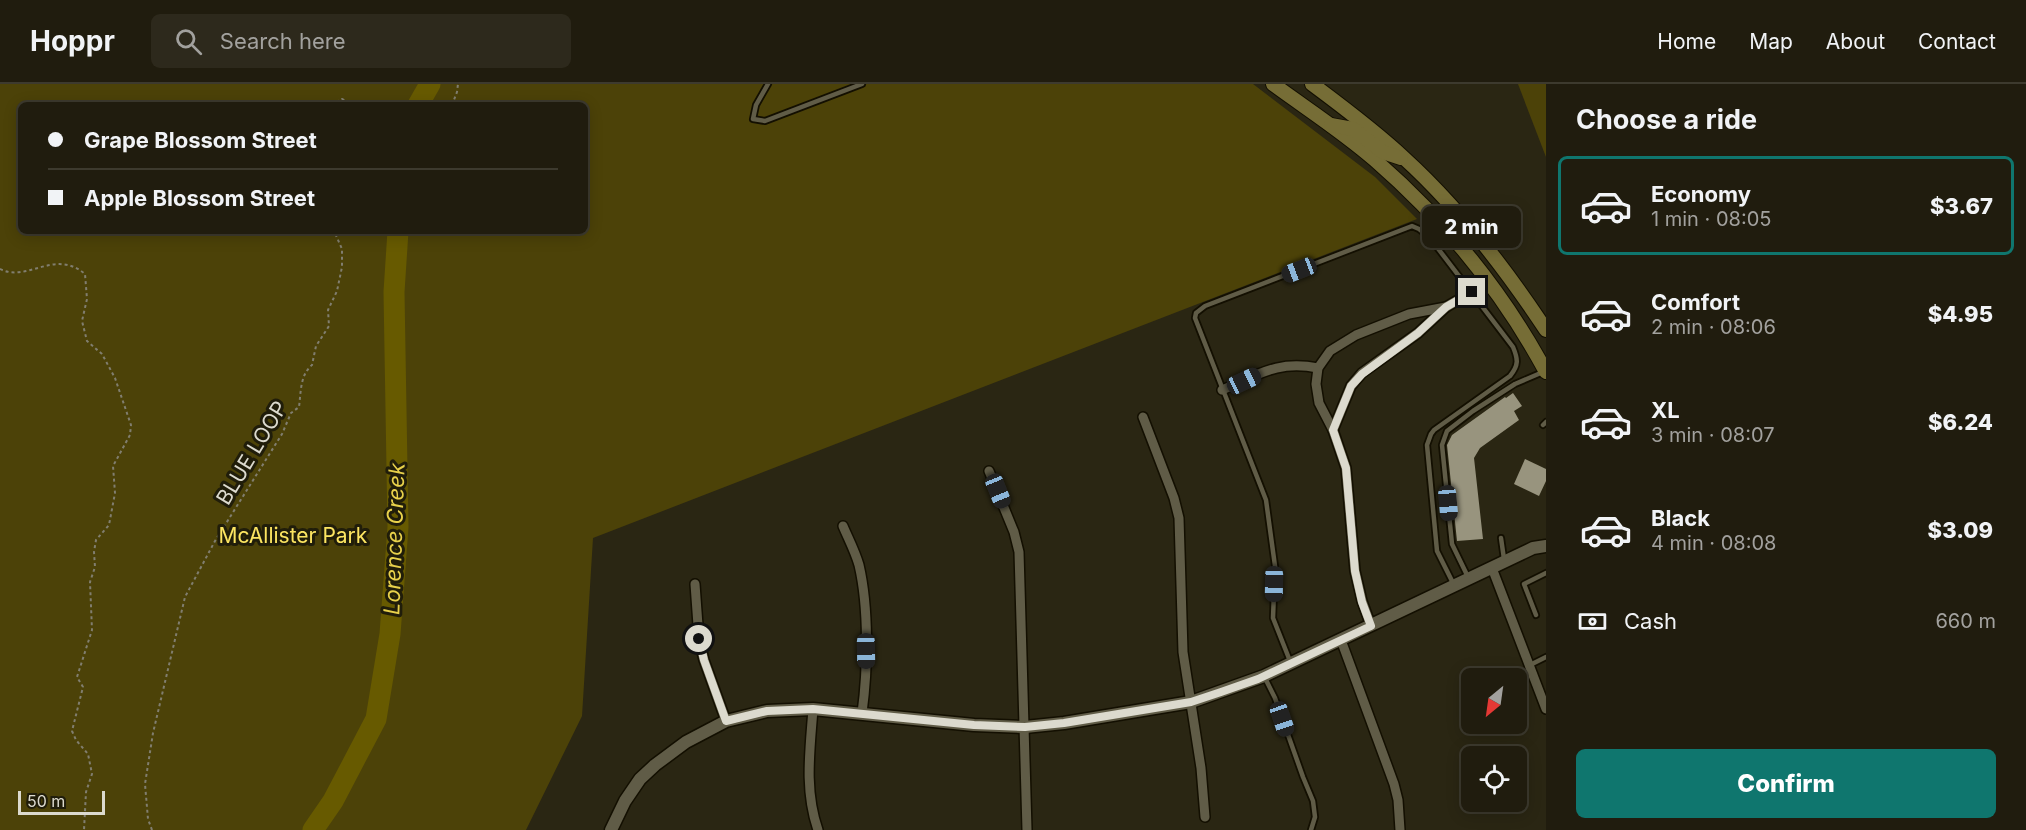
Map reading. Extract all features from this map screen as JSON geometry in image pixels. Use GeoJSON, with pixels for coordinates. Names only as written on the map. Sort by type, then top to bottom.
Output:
{"type":"FeatureCollection","features":[{"type":"Feature","properties":{"kind":"main road"},"geometry":{"type":"LineString","coordinates":[[1273,84],[1374,159],[1446,229],[1505,306],[1546,371]]}},
{"type":"Feature","properties":{"kind":"main road"},"geometry":{"type":"LineString","coordinates":[[1311,84],[1357,117],[1405,158],[1449,202],[1514,282],[1546,330]]}},
{"type":"Feature","properties":{"kind":"main road"},"geometry":{"type":"LineString","coordinates":[[1329,124],[1353,129],[1383,152],[1396,158],[1405,158]]}},
{"type":"Feature","properties":{"kind":"street"},"geometry":{"type":"LineString","coordinates":[[1333,430],[1351,386],[1362,374],[1418,333],[1446,307],[1472,292]]}},
{"type":"Feature","properties":{"kind":"street"},"geometry":{"type":"LineString","coordinates":[[1371,626],[1362,602],[1355,571],[1346,468],[1333,430],[1319,403],[1316,384],[1318,368],[1330,351],[1356,335],[1409,314],[1446,307]]}},
{"type":"Feature","properties":{"kind":"street"},"geometry":{"type":"LineString","coordinates":[[1222,390],[1280,366],[1318,368]]}},
{"type":"Feature","properties":{"kind":"street"},"geometry":{"type":"LineString","coordinates":[[1143,417],[1174,498],[1179,518],[1183,652],[1201,768],[1205,817]]}},
{"type":"Feature","properties":{"kind":"street"},"geometry":{"type":"LineString","coordinates":[[989,471],[1014,532],[1019,552],[1027,830]]}},
{"type":"Feature","properties":{"kind":"street"},"geometry":{"type":"LineString","coordinates":[[843,526],[858,563],[864,596],[866,670],[862,713]]}},
{"type":"Feature","properties":{"kind":"street"},"geometry":{"type":"LineString","coordinates":[[1533,548],[1546,535]]}},
{"type":"Feature","properties":{"kind":"street"},"geometry":{"type":"LineString","coordinates":[[611,830],[625,801],[640,779],[686,742],[726,721],[767,711],[813,709],[974,725],[1025,727],[1064,723],[1191,702],[1264,676],[1533,548],[1546,546]]}},
{"type":"Feature","properties":{"kind":"street"},"geometry":{"type":"LineString","coordinates":[[1492,568],[1546,709]]}},
{"type":"Feature","properties":{"kind":"street"},"geometry":{"type":"LineString","coordinates":[[695,584],[699,639],[704,660],[726,721]]}},
{"type":"Feature","properties":{"kind":"street"},"geometry":{"type":"LineString","coordinates":[[1341,640],[1392,776],[1398,800],[1400,830]]}},
{"type":"Feature","properties":{"kind":"street"},"geometry":{"type":"LineString","coordinates":[[813,709],[808,770],[809,796],[818,830]]}},
{"type":"Feature","properties":{"kind":"lane"},"geometry":{"type":"LineString","coordinates":[[768,84],[756,105],[753,119],[765,121],[862,84]]}},
{"type":"Feature","properties":{"kind":"lane"},"geometry":{"type":"LineString","coordinates":[[1291,663],[1274,618],[1275,566],[1266,500],[1195,318],[1196,313],[1205,306],[1412,226],[1430,238],[1513,347],[1518,362],[1510,376],[1434,430],[1427,445],[1437,551],[1454,586]]}},
{"type":"Feature","properties":{"kind":"lane"},"geometry":{"type":"LineString","coordinates":[[1469,579],[1452,544],[1442,445],[1448,431],[1473,411],[1515,384],[1546,371]]}},
{"type":"Feature","properties":{"kind":"lane"},"geometry":{"type":"LineString","coordinates":[[1502,538],[1504,562]]}},
{"type":"Feature","properties":{"kind":"lane"},"geometry":{"type":"LineString","coordinates":[[1536,615],[1524,584],[1546,573]]}},
{"type":"Feature","properties":{"kind":"lane"},"geometry":{"type":"LineString","coordinates":[[1529,665],[1546,657]]}},
{"type":"Feature","properties":{"kind":"lane"},"geometry":{"type":"LineString","coordinates":[[1264,676],[1275,698],[1313,801],[1315,817],[1311,830]]}},
{"type":"Feature","properties":{"kind":"path"},"geometry":{"type":"LineString","coordinates":[[453,102],[458,84]]}},
{"type":"Feature","properties":{"kind":"path","name":"BLUE LOOP"},"geometry":{"type":"LineString","coordinates":[[152,830],[148,819],[145,784],[153,733],[185,597],[214,541],[282,434],[291,413],[299,407],[303,378],[312,365],[316,346],[329,326],[328,310],[338,291],[342,249],[335,234]]}},
{"type":"Feature","properties":{"kind":"path"},"geometry":{"type":"LineString","coordinates":[[0,269],[6,272],[23,271],[53,263],[75,266],[85,274],[87,298],[82,321],[87,341],[102,354],[115,378],[131,425],[129,435],[113,466],[115,493],[110,525],[96,540],[95,567],[90,582],[92,630],[77,678],[83,687],[72,731],[76,740],[88,754],[92,774],[86,792],[84,830]]}},
{"type":"Feature","properties":{"kind":"green space","name":"McAllister Park"},"geometry":{"type":"Polygon","coordinates":[[[0,84],[1253,84],[1375,177],[1417,219],[593,538],[582,716],[526,830],[0,830],[0,84]]]}},
{"type":"Feature","properties":{"kind":"green space"},"geometry":{"type":"Polygon","coordinates":[[[1518,84],[1546,84],[1546,157],[1518,84]]]}},
{"type":"Feature","properties":{"kind":"building"},"geometry":{"type":"Polygon","coordinates":[[[1513,393],[1522,406],[1514,411],[1519,420],[1480,448],[1474,458],[1483,539],[1457,541],[1447,445],[1452,435],[1513,393]]]}},
{"type":"Feature","properties":{"kind":"building"},"geometry":{"type":"Polygon","coordinates":[[[1525,459],[1546,469],[1546,481],[1539,496],[1514,484],[1525,459]]]}},
{"type":"Feature","properties":{"kind":"waterway","name":"Lorence Creek"},"geometry":{"type":"LineString","coordinates":[[420,102],[430,84]]}},
{"type":"Feature","properties":{"kind":"waterway","name":"Lorence Creek"},"geometry":{"type":"LineString","coordinates":[[313,830],[333,801],[376,719],[390,634],[398,527],[394,292],[398,234]]}},
{"type":"Feature","properties":{"kind":"route"},"geometry":{"type":"LineString","coordinates":[[699,639],[704,660],[726,721],[767,711],[813,709],[974,725],[1025,727],[1064,723],[1191,702],[1258,679],[1371,626],[1362,602],[1355,571],[1346,468],[1333,430],[1351,386],[1362,374],[1418,333],[1446,307],[1472,292]]}}]}
